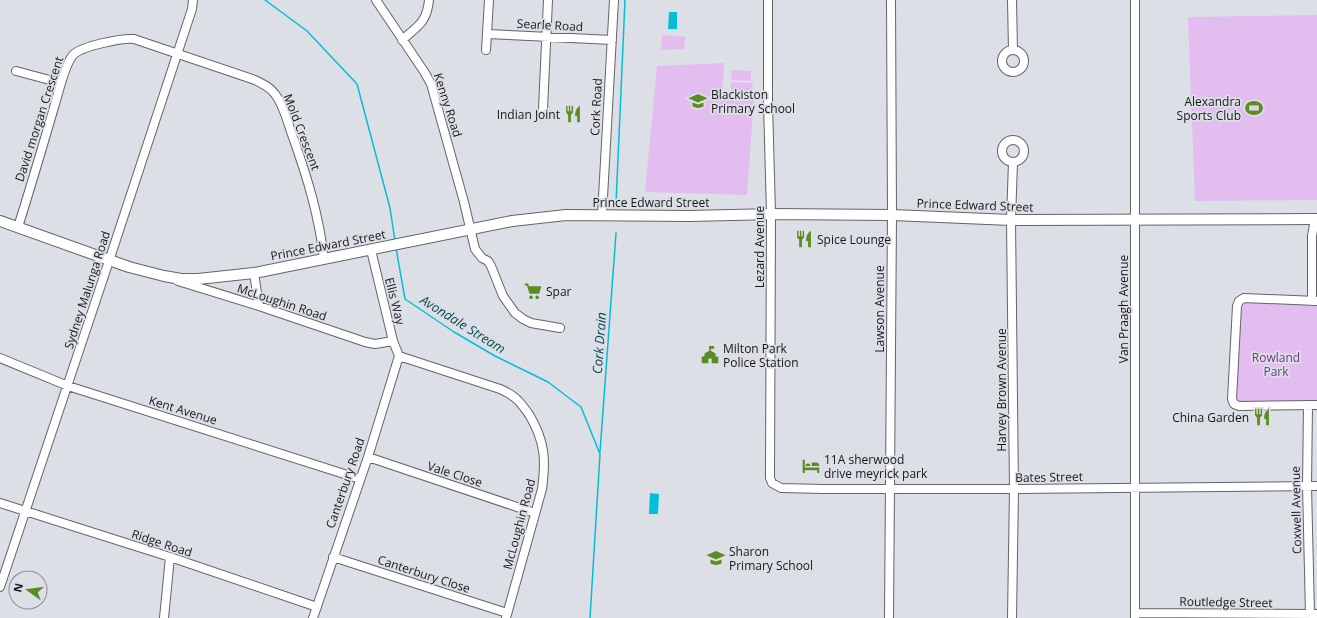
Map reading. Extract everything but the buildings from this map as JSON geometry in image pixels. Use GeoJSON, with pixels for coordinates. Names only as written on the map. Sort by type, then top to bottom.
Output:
{"type":"FeatureCollection","features":[{"type":"Feature","properties":{"kind":"main road","name":"Prince Edward Street"},"geometry":{"type":"LineString","coordinates":[[0,221],[110,261],[164,276],[182,279],[198,279],[254,273],[469,229],[532,218],[566,215],[689,216],[892,214],[1011,220],[1316,219]]}},
{"type":"Feature","properties":{"kind":"street","name":"Sydney Malunga Road"},"geometry":{"type":"LineString","coordinates":[[0,587],[110,261],[192,9],[193,0]]}},
{"type":"Feature","properties":{"kind":"street","name":"Kenny Road"},"geometry":{"type":"LineString","coordinates":[[376,0],[431,84],[464,202],[469,229],[475,249],[482,258],[488,261],[503,296],[515,313],[532,323],[560,328]]}},
{"type":"Feature","properties":{"kind":"street"},"geometry":{"type":"LineString","coordinates":[[402,40],[424,20],[427,15],[429,0]]}},
{"type":"Feature","properties":{"kind":"street"},"geometry":{"type":"LineString","coordinates":[[486,50],[489,0]]}},
{"type":"Feature","properties":{"kind":"street"},"geometry":{"type":"LineString","coordinates":[[544,110],[548,0]]}},
{"type":"Feature","properties":{"kind":"street","name":"Cork Road"},"geometry":{"type":"LineString","coordinates":[[602,215],[614,0]]}},
{"type":"Feature","properties":{"kind":"street","name":"Lezard Avenue"},"geometry":{"type":"LineString","coordinates":[[768,0],[768,103],[772,214],[770,478],[772,483],[781,488]]}},
{"type":"Feature","properties":{"kind":"street","name":"Lawson Avenue"},"geometry":{"type":"LineString","coordinates":[[889,618],[892,214],[891,0]]}},
{"type":"Feature","properties":{"kind":"street"},"geometry":{"type":"LineString","coordinates":[[1012,0],[1013,50]]}},
{"type":"Feature","properties":{"kind":"street","name":"Van Praagh Avenue"},"geometry":{"type":"LineString","coordinates":[[1135,0],[1135,615]]}},
{"type":"Feature","properties":{"kind":"street","name":"Searle Road"},"geometry":{"type":"LineString","coordinates":[[487,34],[612,40]]}},
{"type":"Feature","properties":{"kind":"street","name":"David morgan Crescent"},"geometry":{"type":"LineString","coordinates":[[18,227],[61,84],[72,56],[76,51],[127,38],[177,53]]}},
{"type":"Feature","properties":{"kind":"street","name":"Mold Crescent"},"geometry":{"type":"LineString","coordinates":[[177,53],[256,80],[270,88],[276,95],[284,111],[310,186],[316,209],[324,259]]}},
{"type":"Feature","properties":{"kind":"street"},"geometry":{"type":"LineString","coordinates":[[16,72],[61,84]]}},
{"type":"Feature","properties":{"kind":"street","name":"Harvey Brown Avenue"},"geometry":{"type":"LineString","coordinates":[[1012,618],[1014,489],[1011,220],[1013,162]]}},
{"type":"Feature","properties":{"kind":"street"},"geometry":{"type":"LineString","coordinates":[[1313,405],[1239,406],[1234,404],[1232,399],[1237,306],[1239,301],[1244,298],[1314,301],[1312,236],[1316,219]]}},
{"type":"Feature","properties":{"kind":"street","name":"Ellis Way"},"geometry":{"type":"LineString","coordinates":[[371,250],[392,341],[399,356]]}},
{"type":"Feature","properties":{"kind":"street"},"geometry":{"type":"LineString","coordinates":[[254,273],[259,306]]}},
{"type":"Feature","properties":{"kind":"street","name":"McLoughin Road"},"geometry":{"type":"LineString","coordinates":[[164,276],[365,342],[375,344],[392,341]]}},
{"type":"Feature","properties":{"kind":"street","name":"McLoughin Road"},"geometry":{"type":"LineString","coordinates":[[399,356],[500,389],[514,396],[524,406],[542,441],[544,458],[542,489],[507,616]]}},
{"type":"Feature","properties":{"kind":"street","name":"Canterbury Road"},"geometry":{"type":"LineString","coordinates":[[313,618],[368,457],[399,356]]}},
{"type":"Feature","properties":{"kind":"street","name":"Kent Avenue"},"geometry":{"type":"LineString","coordinates":[[0,358],[68,386],[360,479]]}},
{"type":"Feature","properties":{"kind":"street","name":"Coxwell Avenue"},"geometry":{"type":"LineString","coordinates":[[1313,405],[1307,486],[1314,614]]}},
{"type":"Feature","properties":{"kind":"street","name":"Vale Close"},"geometry":{"type":"LineString","coordinates":[[368,457],[535,512]]}},
{"type":"Feature","properties":{"kind":"street","name":"Bates Street"},"geometry":{"type":"LineString","coordinates":[[781,488],[1014,489],[1317,486]]}},
{"type":"Feature","properties":{"kind":"street","name":"Ridge Road"},"geometry":{"type":"LineString","coordinates":[[0,503],[170,557],[316,607]]}},
{"type":"Feature","properties":{"kind":"street"},"geometry":{"type":"LineString","coordinates":[[164,618],[170,557]]}},
{"type":"Feature","properties":{"kind":"street","name":"Canterbury Close"},"geometry":{"type":"LineString","coordinates":[[333,557],[507,616]]}},
{"type":"Feature","properties":{"kind":"street","name":"Routledge Street"},"geometry":{"type":"LineString","coordinates":[[1135,615],[1314,614]]}},
{"type":"Feature","properties":{"kind":"green space","name":"Alexandra Sports Club"},"geometry":{"type":"Polygon","coordinates":[[[1317,15],[1317,200],[1195,201],[1188,17],[1317,15]]]}},
{"type":"Feature","properties":{"kind":"green space"},"geometry":{"type":"Polygon","coordinates":[[[662,35],[685,37],[684,49],[661,50],[662,35]]]}},
{"type":"Feature","properties":{"kind":"green space"},"geometry":{"type":"Polygon","coordinates":[[[724,63],[722,95],[754,97],[747,195],[645,192],[657,66],[724,63]]]}},
{"type":"Feature","properties":{"kind":"green space"},"geometry":{"type":"Polygon","coordinates":[[[732,70],[751,71],[751,81],[731,80],[732,70]]]}},
{"type":"Feature","properties":{"kind":"green space"},"geometry":{"type":"Polygon","coordinates":[[[731,82],[753,83],[752,94],[731,93],[731,82]]]}},
{"type":"Feature","properties":{"kind":"green space","name":"Rowland Park"},"geometry":{"type":"Polygon","coordinates":[[[1238,298],[1317,301],[1317,404],[1234,405],[1238,298]]]}},
{"type":"Feature","properties":{"kind":"water"},"geometry":{"type":"Polygon","coordinates":[[[669,12],[677,12],[677,29],[668,29],[669,12]]]}},
{"type":"Feature","properties":{"kind":"water"},"geometry":{"type":"Polygon","coordinates":[[[650,493],[659,494],[658,514],[649,514],[650,493]]]}},
{"type":"Feature","properties":{"kind":"waterway","name":"Avondale Stream"},"geometry":{"type":"LineString","coordinates":[[265,0],[307,31],[357,84],[390,208],[395,241]]}},
{"type":"Feature","properties":{"kind":"waterway","name":"Cork Drain"},"geometry":{"type":"LineString","coordinates":[[616,204],[625,0]]}},
{"type":"Feature","properties":{"kind":"waterway","name":"Cork Drain"},"geometry":{"type":"LineString","coordinates":[[600,452],[616,233]]}},
{"type":"Feature","properties":{"kind":"waterway","name":"Avondale Stream"},"geometry":{"type":"LineString","coordinates":[[396,248],[405,299],[454,332],[495,356],[548,382],[581,407],[600,454],[590,618]]}},
{"type":"Feature","properties":{"kind":"place","name":"Blackiston Primary School"},"geometry":{"type":"Point","coordinates":[698,101]}},
{"type":"Feature","properties":{"kind":"place","name":"Alexandra Sports Club"},"geometry":{"type":"Point","coordinates":[1254,108]}},
{"type":"Feature","properties":{"kind":"place","name":"Indian Joint"},"geometry":{"type":"Point","coordinates":[573,114]}},
{"type":"Feature","properties":{"kind":"place","name":"Spice Lounge"},"geometry":{"type":"Point","coordinates":[804,239]}},
{"type":"Feature","properties":{"kind":"place","name":"Spar"},"geometry":{"type":"Point","coordinates":[533,291]}},
{"type":"Feature","properties":{"kind":"place","name":"Milton Park Police Station"},"geometry":{"type":"Point","coordinates":[710,355]}},
{"type":"Feature","properties":{"kind":"place","name":"China Garden"},"geometry":{"type":"Point","coordinates":[1262,417]}},
{"type":"Feature","properties":{"kind":"place","name":"11A sherwood drive meyrick park"},"geometry":{"type":"Point","coordinates":[811,466]}},
{"type":"Feature","properties":{"kind":"place","name":"Sharon Primary School"},"geometry":{"type":"Point","coordinates":[716,558]}}]}
